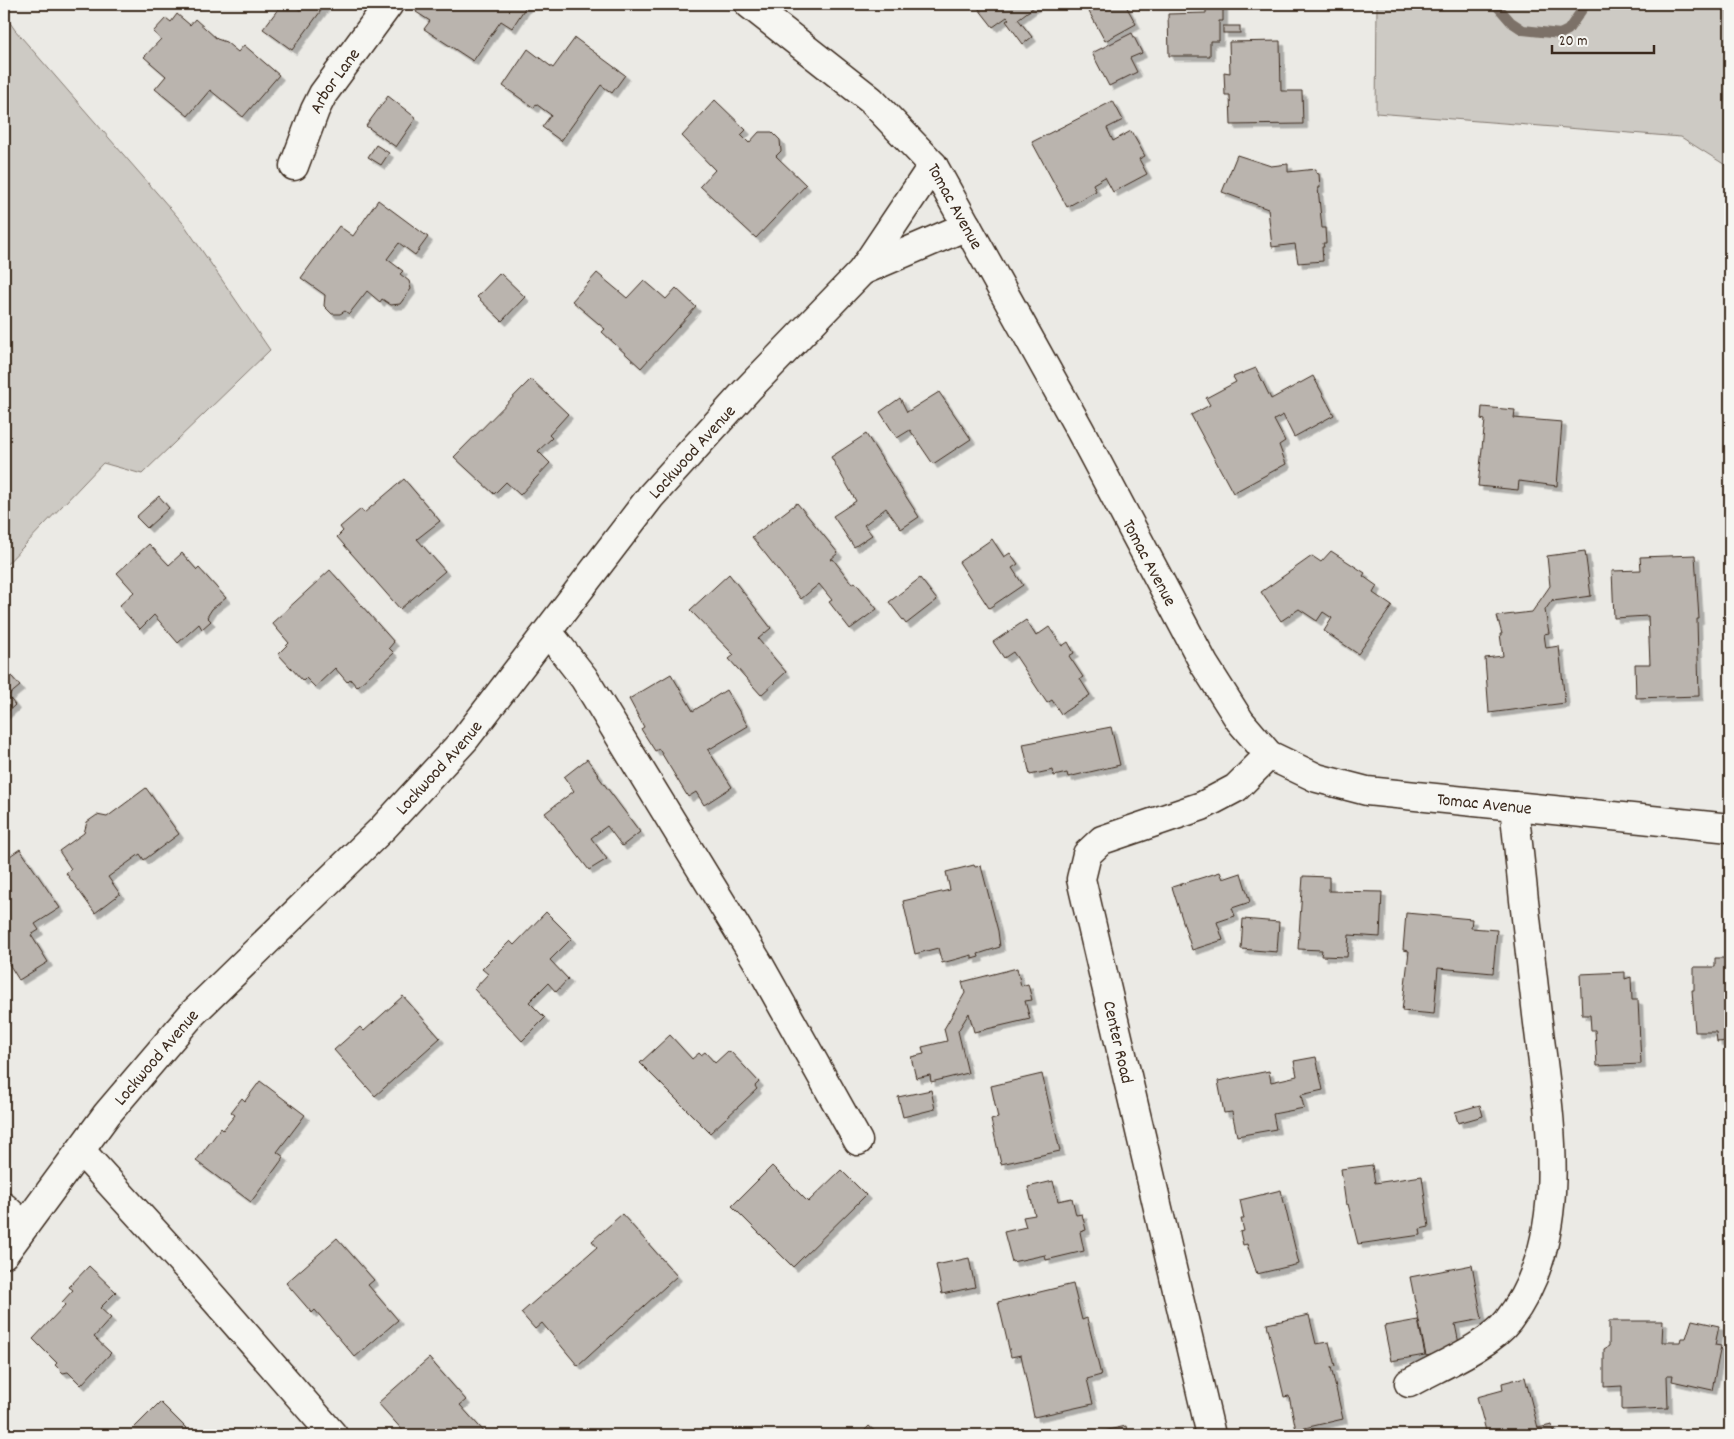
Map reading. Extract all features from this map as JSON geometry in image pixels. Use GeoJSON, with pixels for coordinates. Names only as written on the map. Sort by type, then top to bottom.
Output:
{"type":"FeatureCollection","features":[{"type":"Feature","properties":{"kind":"street","name":"Arbor Lane"},"geometry":{"type":"LineString","coordinates":[[294,166],[323,94],[389,4]]}},
{"type":"Feature","properties":{"kind":"street","name":"Tomac Avenue"},"geometry":{"type":"LineString","coordinates":[[749,4],[870,100],[933,165],[1080,430],[1204,664],[1240,721],[1269,755],[1317,778],[1367,791],[1730,828]]}},
{"type":"Feature","properties":{"kind":"street","name":"Lockwood Avenue"},"geometry":{"type":"LineString","coordinates":[[4,1254],[107,1114],[193,1013],[383,828],[465,738],[651,496],[748,389],[862,271],[933,165]]}},
{"type":"Feature","properties":{"kind":"street","name":"Lockwood Avenue"},"geometry":{"type":"LineString","coordinates":[[862,271],[967,226]]}},
{"type":"Feature","properties":{"kind":"street"},"geometry":{"type":"LineString","coordinates":[[548,632],[584,678],[759,964],[858,1140]]}},
{"type":"Feature","properties":{"kind":"street","name":"Center Road"},"geometry":{"type":"LineString","coordinates":[[1211,1435],[1081,879],[1087,854],[1102,840],[1202,806],[1236,788],[1269,755]]}},
{"type":"Feature","properties":{"kind":"street"},"geometry":{"type":"LineString","coordinates":[[1409,1382],[1488,1340],[1507,1322],[1525,1294],[1544,1238],[1552,1188],[1550,1132],[1514,806]]}},
{"type":"Feature","properties":{"kind":"street"},"geometry":{"type":"LineString","coordinates":[[81,1151],[190,1271],[333,1435]]}},
{"type":"Feature","properties":{"kind":"street"},"geometry":{"type":"LineString","coordinates":[[4,1207],[24,1226]]}},
{"type":"Feature","properties":{"kind":"shaded area"},"geometry":{"type":"Polygon","coordinates":[[[1377,4],[1730,4],[1730,168],[1681,137],[1376,113],[1377,4]]]}},
{"type":"Feature","properties":{"kind":"shaded area"},"geometry":{"type":"Polygon","coordinates":[[[4,14],[15,30],[183,223],[270,350],[142,474],[103,463],[4,567],[4,14]]]}},
{"type":"Feature","properties":{"kind":"building"},"geometry":{"type":"Polygon","coordinates":[[[282,4],[290,4],[300,10],[305,4],[326,4],[292,50],[263,29],[282,4]]]}},
{"type":"Feature","properties":{"kind":"building"},"geometry":{"type":"Polygon","coordinates":[[[421,4],[527,5],[512,28],[501,21],[473,61],[424,29],[430,21],[416,12],[421,4]]]}},
{"type":"Feature","properties":{"kind":"building"},"geometry":{"type":"Polygon","coordinates":[[[975,4],[1038,4],[1018,19],[1032,37],[1023,44],[1006,21],[1009,19],[1007,17],[993,27],[975,4]]]}},
{"type":"Feature","properties":{"kind":"building"},"geometry":{"type":"Polygon","coordinates":[[[1101,4],[1125,4],[1136,24],[1105,41],[1088,10],[1101,4]]]}},
{"type":"Feature","properties":{"kind":"building"},"geometry":{"type":"Polygon","coordinates":[[[1206,4],[1223,4],[1223,21],[1219,21],[1219,41],[1210,41],[1210,56],[1169,56],[1168,14],[1206,13],[1206,4]]]}},
{"type":"Feature","properties":{"kind":"building"},"geometry":{"type":"Polygon","coordinates":[[[177,14],[190,25],[195,19],[217,39],[226,42],[238,52],[244,45],[279,75],[243,117],[210,90],[188,116],[155,89],[166,76],[144,57],[161,39],[153,32],[166,18],[171,22],[177,14]]]}},
{"type":"Feature","properties":{"kind":"building"},"geometry":{"type":"Polygon","coordinates":[[[1223,26],[1240,26],[1240,33],[1223,33],[1223,26]]]}},
{"type":"Feature","properties":{"kind":"building"},"geometry":{"type":"Polygon","coordinates":[[[1132,33],[1142,53],[1130,58],[1137,72],[1109,86],[1092,53],[1132,33]]]}},
{"type":"Feature","properties":{"kind":"building"},"geometry":{"type":"Polygon","coordinates":[[[575,38],[625,75],[612,93],[601,85],[561,141],[542,127],[551,115],[536,104],[534,108],[503,86],[528,49],[553,68],[575,38]]]}},
{"type":"Feature","properties":{"kind":"building"},"geometry":{"type":"Polygon","coordinates":[[[1280,41],[1281,91],[1302,91],[1303,124],[1231,125],[1230,95],[1225,95],[1224,72],[1230,73],[1229,42],[1280,41]]]}},
{"type":"Feature","properties":{"kind":"building"},"geometry":{"type":"Polygon","coordinates":[[[388,96],[416,118],[396,147],[366,126],[388,96]]]}},
{"type":"Feature","properties":{"kind":"building"},"geometry":{"type":"Polygon","coordinates":[[[715,100],[746,130],[741,135],[749,143],[759,132],[772,132],[780,140],[781,151],[776,156],[806,185],[756,238],[700,186],[715,170],[682,136],[715,100]]]}},
{"type":"Feature","properties":{"kind":"building"},"geometry":{"type":"Polygon","coordinates":[[[1113,101],[1123,120],[1107,128],[1113,141],[1131,131],[1145,156],[1139,159],[1147,174],[1113,192],[1105,177],[1093,184],[1096,191],[1067,207],[1032,142],[1113,101]]]}},
{"type":"Feature","properties":{"kind":"building"},"geometry":{"type":"Polygon","coordinates":[[[376,145],[389,153],[381,165],[368,157],[376,145]]]}},
{"type":"Feature","properties":{"kind":"building"},"geometry":{"type":"Polygon","coordinates":[[[1237,155],[1271,166],[1288,164],[1288,172],[1316,169],[1316,173],[1319,174],[1320,188],[1318,188],[1322,228],[1325,228],[1326,243],[1323,243],[1324,247],[1322,247],[1323,261],[1298,263],[1295,244],[1272,247],[1268,209],[1222,192],[1237,155]]]}},
{"type":"Feature","properties":{"kind":"building"},"geometry":{"type":"Polygon","coordinates":[[[378,200],[428,237],[415,255],[399,243],[387,259],[403,271],[400,274],[409,281],[411,289],[400,304],[391,305],[382,299],[380,302],[367,291],[349,314],[345,311],[340,314],[332,314],[324,306],[325,295],[301,278],[339,226],[353,236],[378,200]]]}},
{"type":"Feature","properties":{"kind":"building"},"geometry":{"type":"Polygon","coordinates":[[[500,273],[525,297],[502,321],[477,297],[500,273]]]}},
{"type":"Feature","properties":{"kind":"building"},"geometry":{"type":"Polygon","coordinates":[[[597,273],[627,298],[644,280],[666,299],[676,288],[696,307],[641,368],[602,332],[605,329],[572,301],[597,273]]]}},
{"type":"Feature","properties":{"kind":"building"},"geometry":{"type":"Polygon","coordinates":[[[1256,368],[1271,399],[1313,376],[1334,415],[1294,437],[1283,415],[1274,420],[1285,441],[1279,445],[1286,464],[1233,493],[1191,415],[1210,405],[1206,398],[1236,382],[1233,377],[1256,368]]]}},
{"type":"Feature","properties":{"kind":"building"},"geometry":{"type":"Polygon","coordinates":[[[531,379],[568,414],[549,435],[552,438],[538,451],[550,463],[520,495],[506,482],[494,494],[454,457],[531,379]]]}},
{"type":"Feature","properties":{"kind":"building"},"geometry":{"type":"Polygon","coordinates":[[[939,392],[971,439],[933,464],[910,430],[897,438],[880,412],[900,398],[907,412],[939,392]]]}},
{"type":"Feature","properties":{"kind":"building"},"geometry":{"type":"Polygon","coordinates":[[[1482,407],[1515,410],[1514,418],[1562,422],[1557,486],[1519,481],[1518,490],[1478,486],[1485,420],[1481,419],[1482,407]]]}},
{"type":"Feature","properties":{"kind":"building"},"geometry":{"type":"Polygon","coordinates":[[[866,434],[919,517],[901,529],[886,508],[864,525],[872,535],[854,547],[833,516],[856,501],[831,457],[866,434]]]}},
{"type":"Feature","properties":{"kind":"building"},"geometry":{"type":"Polygon","coordinates":[[[404,479],[440,521],[417,539],[445,571],[400,609],[337,537],[343,531],[340,527],[361,509],[364,513],[404,479]]]}},
{"type":"Feature","properties":{"kind":"building"},"geometry":{"type":"Polygon","coordinates":[[[159,496],[169,508],[147,528],[136,517],[159,496]]]}},
{"type":"Feature","properties":{"kind":"building"},"geometry":{"type":"Polygon","coordinates":[[[797,503],[838,553],[830,560],[833,559],[852,584],[855,582],[877,609],[850,629],[829,602],[832,600],[819,584],[801,599],[752,537],[797,503]]]}},
{"type":"Feature","properties":{"kind":"building"},"geometry":{"type":"Polygon","coordinates":[[[992,539],[1004,557],[1010,553],[1018,564],[1012,568],[1023,585],[989,608],[959,562],[992,539]]]}},
{"type":"Feature","properties":{"kind":"building"},"geometry":{"type":"Polygon","coordinates":[[[149,544],[169,565],[182,553],[197,570],[199,568],[226,598],[212,609],[207,617],[211,621],[202,629],[199,624],[178,643],[154,615],[140,629],[119,606],[134,592],[117,573],[149,544]]]}},
{"type":"Feature","properties":{"kind":"building"},"geometry":{"type":"Polygon","coordinates":[[[1331,551],[1365,573],[1363,576],[1377,586],[1373,593],[1392,606],[1358,654],[1324,631],[1332,618],[1323,612],[1317,621],[1299,609],[1281,621],[1261,592],[1312,556],[1321,562],[1331,551]]]}},
{"type":"Feature","properties":{"kind":"building"},"geometry":{"type":"Polygon","coordinates":[[[1585,551],[1591,596],[1553,601],[1553,599],[1545,610],[1549,633],[1544,634],[1546,648],[1559,646],[1565,703],[1489,713],[1485,658],[1503,656],[1500,634],[1502,634],[1497,616],[1532,612],[1550,586],[1547,556],[1585,551]]]}},
{"type":"Feature","properties":{"kind":"building"},"geometry":{"type":"Polygon","coordinates":[[[1695,555],[1699,619],[1697,619],[1699,696],[1636,698],[1635,664],[1650,664],[1648,616],[1614,618],[1612,571],[1641,570],[1640,557],[1695,555]]]}},
{"type":"Feature","properties":{"kind":"building"},"geometry":{"type":"Polygon","coordinates":[[[330,570],[394,642],[389,648],[394,653],[357,687],[350,679],[347,682],[335,668],[315,687],[306,678],[303,681],[278,654],[289,643],[272,623],[330,570]]]}},
{"type":"Feature","properties":{"kind":"building"},"geometry":{"type":"Polygon","coordinates":[[[729,574],[771,628],[758,639],[786,672],[761,695],[729,659],[734,655],[690,610],[729,574]]]}},
{"type":"Feature","properties":{"kind":"building"},"geometry":{"type":"Polygon","coordinates":[[[920,578],[937,600],[906,624],[889,602],[920,578]]]}},
{"type":"Feature","properties":{"kind":"building"},"geometry":{"type":"Polygon","coordinates":[[[1026,620],[1036,636],[1049,627],[1062,646],[1068,642],[1074,653],[1069,656],[1083,677],[1080,679],[1090,695],[1061,714],[1052,700],[1047,703],[1013,652],[1004,658],[993,642],[1026,620]]]}},
{"type":"Feature","properties":{"kind":"building"},"geometry":{"type":"Polygon","coordinates":[[[4,668],[20,686],[8,696],[15,705],[4,715],[4,668]]]}},
{"type":"Feature","properties":{"kind":"building"},"geometry":{"type":"Polygon","coordinates":[[[671,674],[693,711],[726,690],[748,726],[708,750],[732,787],[704,805],[696,792],[688,797],[659,749],[655,751],[641,729],[644,727],[629,699],[671,674]]]}},
{"type":"Feature","properties":{"kind":"building"},"geometry":{"type":"Polygon","coordinates":[[[1111,727],[1120,765],[1068,777],[1067,773],[1054,776],[1053,770],[1030,775],[1023,744],[1111,727]]]}},
{"type":"Feature","properties":{"kind":"building"},"geometry":{"type":"Polygon","coordinates":[[[587,759],[640,832],[622,846],[607,826],[596,834],[591,838],[607,859],[589,870],[545,813],[574,791],[564,777],[587,759]]]}},
{"type":"Feature","properties":{"kind":"building"},"geometry":{"type":"Polygon","coordinates":[[[146,788],[179,834],[144,860],[140,854],[108,877],[120,894],[95,913],[66,873],[71,869],[59,851],[84,833],[87,822],[97,815],[107,817],[146,788]]]}},
{"type":"Feature","properties":{"kind":"building"},"geometry":{"type":"Polygon","coordinates":[[[20,849],[60,908],[35,924],[39,930],[31,935],[48,962],[19,980],[4,956],[4,860],[20,849]]]}},
{"type":"Feature","properties":{"kind":"building"},"geometry":{"type":"Polygon","coordinates":[[[974,865],[975,867],[981,866],[998,931],[1000,947],[978,954],[979,957],[972,959],[972,955],[942,963],[938,948],[915,954],[903,901],[950,890],[946,872],[974,865]]]}},
{"type":"Feature","properties":{"kind":"building"},"geometry":{"type":"Polygon","coordinates":[[[1220,872],[1223,879],[1241,873],[1250,902],[1232,908],[1235,916],[1217,922],[1223,940],[1192,950],[1172,887],[1220,872]]]}},
{"type":"Feature","properties":{"kind":"building"},"geometry":{"type":"Polygon","coordinates":[[[1303,876],[1329,877],[1329,891],[1382,892],[1380,937],[1349,935],[1347,957],[1321,956],[1322,950],[1298,949],[1303,876]]]}},
{"type":"Feature","properties":{"kind":"building"},"geometry":{"type":"Polygon","coordinates":[[[546,912],[572,938],[550,960],[568,979],[556,992],[548,983],[529,1002],[545,1018],[522,1041],[474,989],[488,974],[482,969],[510,941],[514,945],[546,912]]]}},
{"type":"Feature","properties":{"kind":"building"},"geometry":{"type":"Polygon","coordinates":[[[1406,913],[1472,919],[1471,928],[1497,930],[1493,973],[1438,968],[1434,1014],[1402,1011],[1409,951],[1403,950],[1406,913]]]}},
{"type":"Feature","properties":{"kind":"building"},"geometry":{"type":"Polygon","coordinates":[[[1243,919],[1279,922],[1277,952],[1241,949],[1243,919]]]}},
{"type":"Feature","properties":{"kind":"building"},"geometry":{"type":"Polygon","coordinates":[[[1715,958],[1730,958],[1730,1041],[1717,1042],[1716,1032],[1695,1032],[1692,990],[1694,990],[1694,967],[1715,967],[1715,958]]]}},
{"type":"Feature","properties":{"kind":"building"},"geometry":{"type":"Polygon","coordinates":[[[1017,968],[1021,986],[1028,984],[1032,1000],[1025,1001],[1030,1019],[974,1032],[969,1013],[958,1031],[968,1073],[931,1082],[930,1075],[916,1078],[911,1057],[924,1054],[922,1047],[947,1041],[944,1029],[965,993],[962,982],[1017,968]]]}},
{"type":"Feature","properties":{"kind":"building"},"geometry":{"type":"Polygon","coordinates":[[[1625,972],[1625,979],[1631,977],[1632,1000],[1638,1000],[1641,1064],[1597,1066],[1595,1030],[1591,1030],[1590,1015],[1582,1015],[1580,974],[1625,972]]]}},
{"type":"Feature","properties":{"kind":"building"},"geometry":{"type":"Polygon","coordinates":[[[403,996],[440,1038],[375,1096],[334,1050],[360,1027],[364,1031],[403,996]]]}},
{"type":"Feature","properties":{"kind":"building"},"geometry":{"type":"Polygon","coordinates":[[[670,1035],[692,1059],[699,1053],[701,1055],[705,1052],[715,1063],[728,1051],[731,1052],[759,1082],[755,1086],[757,1089],[710,1133],[640,1063],[670,1035]]]}},
{"type":"Feature","properties":{"kind":"building"},"geometry":{"type":"Polygon","coordinates":[[[1316,1057],[1323,1090],[1301,1095],[1304,1108],[1273,1114],[1276,1129],[1237,1136],[1232,1112],[1224,1113],[1218,1081],[1269,1071],[1271,1082],[1297,1076],[1294,1061],[1316,1057]]]}},
{"type":"Feature","properties":{"kind":"building"},"geometry":{"type":"Polygon","coordinates":[[[1042,1074],[1060,1151],[1001,1164],[991,1120],[998,1118],[991,1086],[1042,1074]]]}},
{"type":"Feature","properties":{"kind":"building"},"geometry":{"type":"Polygon","coordinates":[[[260,1081],[305,1115],[277,1152],[284,1157],[251,1202],[196,1161],[221,1128],[223,1130],[235,1115],[231,1112],[242,1098],[245,1101],[260,1081]]]}},
{"type":"Feature","properties":{"kind":"building"},"geometry":{"type":"Polygon","coordinates":[[[931,1090],[935,1109],[903,1117],[898,1097],[931,1090]]]}},
{"type":"Feature","properties":{"kind":"building"},"geometry":{"type":"Polygon","coordinates":[[[1480,1105],[1483,1116],[1458,1123],[1455,1112],[1480,1105]]]}},
{"type":"Feature","properties":{"kind":"building"},"geometry":{"type":"Polygon","coordinates":[[[1372,1165],[1375,1183],[1422,1176],[1429,1227],[1420,1229],[1421,1235],[1358,1244],[1348,1204],[1346,1205],[1341,1169],[1372,1165]]]}},
{"type":"Feature","properties":{"kind":"building"},"geometry":{"type":"Polygon","coordinates":[[[772,1166],[808,1202],[841,1170],[866,1195],[793,1267],[732,1206],[772,1166]]]}},
{"type":"Feature","properties":{"kind":"building"},"geometry":{"type":"Polygon","coordinates":[[[1053,1181],[1058,1201],[1072,1198],[1076,1215],[1082,1214],[1086,1230],[1080,1232],[1084,1251],[1046,1260],[1045,1255],[1012,1262],[1004,1232],[1026,1227],[1023,1217],[1035,1215],[1028,1187],[1053,1181]]]}},
{"type":"Feature","properties":{"kind":"building"},"geometry":{"type":"Polygon","coordinates":[[[1281,1190],[1299,1264],[1257,1274],[1247,1244],[1243,1245],[1240,1232],[1244,1231],[1241,1219],[1244,1219],[1240,1200],[1281,1190]]]}},
{"type":"Feature","properties":{"kind":"building"},"geometry":{"type":"Polygon","coordinates":[[[622,1214],[677,1276],[578,1366],[542,1323],[535,1329],[521,1313],[597,1247],[592,1241],[622,1214]]]}},
{"type":"Feature","properties":{"kind":"building"},"geometry":{"type":"Polygon","coordinates":[[[337,1238],[374,1280],[368,1285],[398,1320],[355,1357],[315,1310],[312,1313],[286,1283],[337,1238]]]}},
{"type":"Feature","properties":{"kind":"building"},"geometry":{"type":"Polygon","coordinates":[[[969,1258],[975,1287],[942,1294],[936,1265],[969,1258]]]}},
{"type":"Feature","properties":{"kind":"building"},"geometry":{"type":"Polygon","coordinates":[[[1472,1265],[1482,1319],[1455,1324],[1460,1349],[1426,1356],[1410,1277],[1472,1265]]]}},
{"type":"Feature","properties":{"kind":"building"},"geometry":{"type":"Polygon","coordinates":[[[89,1266],[116,1292],[100,1308],[111,1318],[94,1337],[111,1353],[81,1385],[68,1372],[63,1373],[55,1365],[57,1363],[33,1339],[65,1305],[62,1302],[73,1290],[69,1287],[89,1266]]]}},
{"type":"Feature","properties":{"kind":"building"},"geometry":{"type":"Polygon","coordinates":[[[1073,1284],[1082,1320],[1087,1318],[1101,1375],[1087,1379],[1093,1404],[1034,1417],[1021,1355],[1011,1357],[998,1302],[1073,1284]]]}},
{"type":"Feature","properties":{"kind":"building"},"geometry":{"type":"Polygon","coordinates":[[[1309,1315],[1316,1344],[1329,1342],[1335,1366],[1331,1367],[1343,1419],[1296,1430],[1289,1396],[1284,1397],[1267,1324],[1309,1315]]]}},
{"type":"Feature","properties":{"kind":"building"},"geometry":{"type":"Polygon","coordinates":[[[1418,1320],[1425,1355],[1391,1361],[1384,1326],[1418,1320]]]}},
{"type":"Feature","properties":{"kind":"building"},"geometry":{"type":"Polygon","coordinates":[[[1692,1320],[1719,1326],[1715,1345],[1721,1346],[1712,1390],[1672,1381],[1673,1375],[1667,1375],[1668,1408],[1622,1410],[1622,1386],[1604,1387],[1604,1349],[1609,1346],[1609,1321],[1663,1321],[1662,1342],[1680,1342],[1681,1338],[1686,1338],[1692,1320]]]}},
{"type":"Feature","properties":{"kind":"building"},"geometry":{"type":"Polygon","coordinates":[[[429,1358],[466,1400],[460,1405],[487,1435],[410,1435],[407,1431],[405,1433],[378,1403],[429,1358]]]}},
{"type":"Feature","properties":{"kind":"building"},"geometry":{"type":"Polygon","coordinates":[[[1525,1377],[1538,1428],[1552,1425],[1554,1435],[1468,1435],[1486,1431],[1477,1397],[1503,1390],[1502,1383],[1525,1377]]]}},
{"type":"Feature","properties":{"kind":"building"},"geometry":{"type":"Polygon","coordinates":[[[160,1402],[193,1435],[123,1435],[128,1434],[160,1402]]]}},
{"type":"Feature","properties":{"kind":"building"},"geometry":{"type":"Polygon","coordinates":[[[869,1426],[879,1435],[860,1435],[869,1426]]]}},
{"type":"Feature","properties":{"kind":"building"},"geometry":{"type":"Polygon","coordinates":[[[1126,1426],[1128,1435],[1086,1435],[1126,1426]]]}},
{"type":"Feature","properties":{"kind":"waterway"},"geometry":{"type":"LineString","coordinates":[[1497,6],[1511,22],[1523,30],[1560,34],[1568,30],[1586,4]]}}]}
